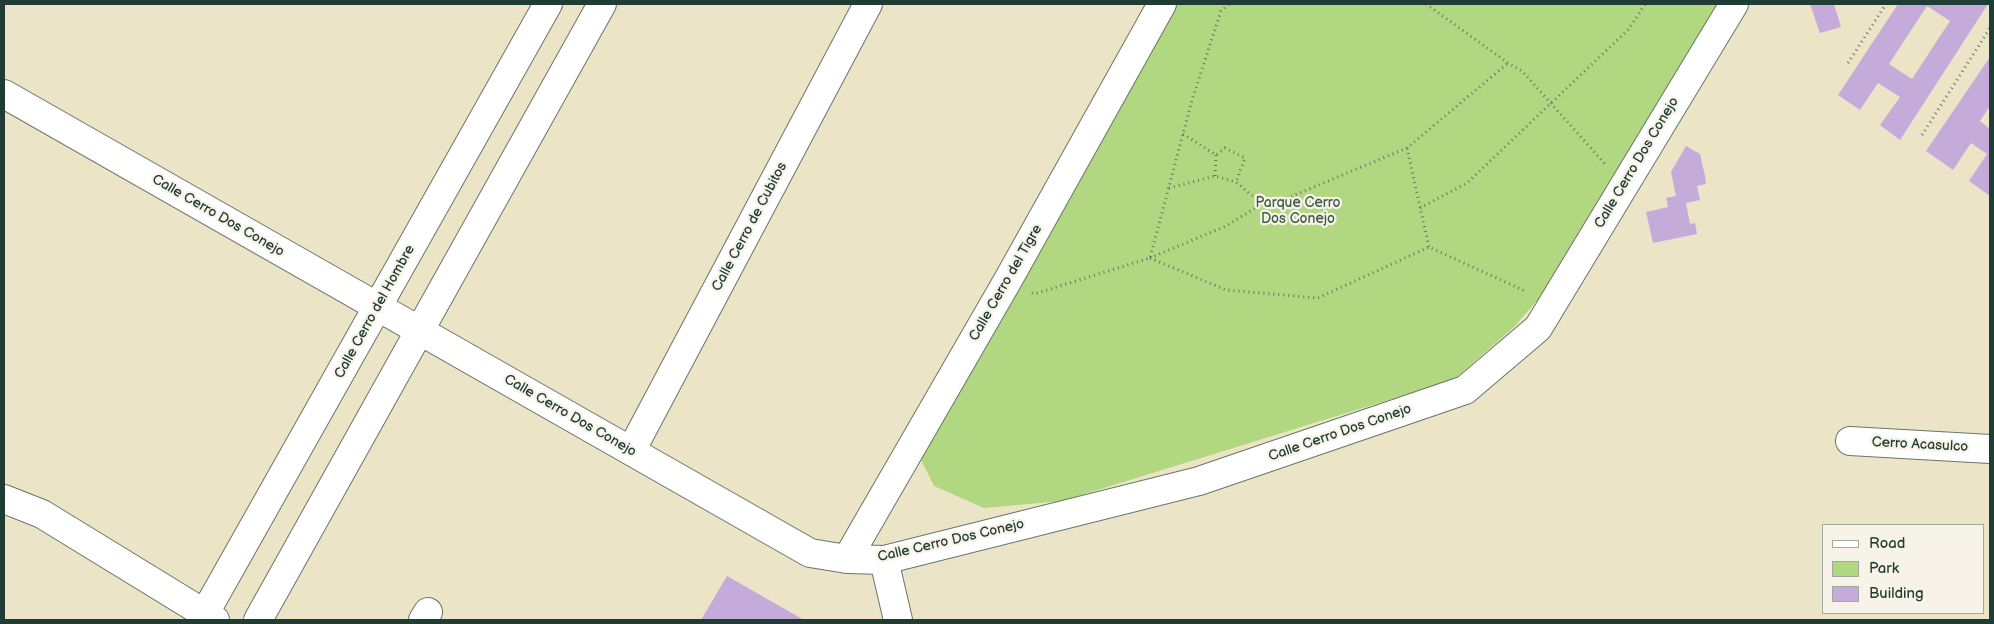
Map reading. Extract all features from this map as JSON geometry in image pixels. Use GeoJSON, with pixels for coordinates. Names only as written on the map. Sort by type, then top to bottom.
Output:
{"type":"FeatureCollection","features":[{"type":"Feature","properties":{"kind":"street","name":"Calle Cerro del Hombre"},"geometry":{"type":"LineString","coordinates":[[207,618],[548,4]]}},
{"type":"Feature","properties":{"kind":"street"},"geometry":{"type":"LineString","coordinates":[[258,620],[602,4]]}},
{"type":"Feature","properties":{"kind":"street","name":"Calle Cerro de Cubitos"},"geometry":{"type":"LineString","coordinates":[[631,450],[868,4]]}},
{"type":"Feature","properties":{"kind":"street","name":"Calle Cerro del Tigre"},"geometry":{"type":"LineString","coordinates":[[847,559],[1008,280],[1162,4]]}},
{"type":"Feature","properties":{"kind":"street","name":"Calle Cerro Dos Conejo"},"geometry":{"type":"LineString","coordinates":[[4,94],[810,553],[847,559],[884,560],[1199,481],[1465,390],[1538,328],[1734,4]]}},
{"type":"Feature","properties":{"kind":"street","name":"Cerro Acasulco"},"geometry":{"type":"LineString","coordinates":[[1850,441],[1990,449]]}},
{"type":"Feature","properties":{"kind":"street"},"geometry":{"type":"LineString","coordinates":[[4,499],[42,514],[207,618]]}},
{"type":"Feature","properties":{"kind":"street"},"geometry":{"type":"LineString","coordinates":[[884,560],[898,620]]}},
{"type":"Feature","properties":{"kind":"path"},"geometry":{"type":"LineString","coordinates":[[1150,258],[1192,100],[1221,11],[1229,4]]}},
{"type":"Feature","properties":{"kind":"path"},"geometry":{"type":"LineString","coordinates":[[1426,4],[1522,71],[1611,172],[1626,181]]}},
{"type":"Feature","properties":{"kind":"path"},"geometry":{"type":"LineString","coordinates":[[1420,208],[1467,183],[1629,29],[1645,4]]}},
{"type":"Feature","properties":{"kind":"path"},"geometry":{"type":"LineString","coordinates":[[1848,63],[1886,4]]}},
{"type":"Feature","properties":{"kind":"path"},"geometry":{"type":"LineString","coordinates":[[1922,135],[1990,28]]}},
{"type":"Feature","properties":{"kind":"path"},"geometry":{"type":"LineString","coordinates":[[1008,280],[1034,294],[1150,258],[1226,226],[1262,204],[1278,202],[1407,148],[1508,63]]}},
{"type":"Feature","properties":{"kind":"path"},"geometry":{"type":"LineString","coordinates":[[1183,134],[1216,155]]}},
{"type":"Feature","properties":{"kind":"path"},"geometry":{"type":"LineString","coordinates":[[1216,155],[1225,148],[1245,158],[1236,182]]}},
{"type":"Feature","properties":{"kind":"path"},"geometry":{"type":"LineString","coordinates":[[1407,148],[1429,248]]}},
{"type":"Feature","properties":{"kind":"path"},"geometry":{"type":"LineString","coordinates":[[1216,155],[1216,176]]}},
{"type":"Feature","properties":{"kind":"path"},"geometry":{"type":"LineString","coordinates":[[1168,188],[1216,176],[1236,182],[1262,204]]}},
{"type":"Feature","properties":{"kind":"path"},"geometry":{"type":"LineString","coordinates":[[1150,258],[1226,290],[1318,298],[1429,248],[1553,303]]}},
{"type":"Feature","properties":{"kind":"green space","name":"Parque Cerro Dos Conejo"},"geometry":{"type":"Polygon","coordinates":[[[1177,4],[1723,4],[1620,177],[1540,297],[1514,327],[1453,380],[1062,501],[984,508],[934,486],[919,456],[1177,4]]]}},
{"type":"Feature","properties":{"kind":"building"},"geometry":{"type":"Polygon","coordinates":[[[1810,4],[1834,4],[1841,27],[1820,33],[1810,4]]]}},
{"type":"Feature","properties":{"kind":"building"},"geometry":{"type":"Polygon","coordinates":[[[1898,4],[1988,4],[1900,140],[1880,125],[1900,97],[1878,83],[1860,110],[1838,95],[1898,4]],[[1927,6],[1889,64],[1912,79],[1950,21],[1927,6]]]}},
{"type":"Feature","properties":{"kind":"building"},"geometry":{"type":"Polygon","coordinates":[[[1990,57],[1990,106],[1980,121],[1990,129],[1990,196],[1969,181],[1987,154],[1971,143],[1953,170],[1926,151],[1990,57]]]}},
{"type":"Feature","properties":{"kind":"building"},"geometry":{"type":"Polygon","coordinates":[[[1686,146],[1700,154],[1706,184],[1697,186],[1700,200],[1686,203],[1690,224],[1695,223],[1697,234],[1653,243],[1646,212],[1668,207],[1666,198],[1676,196],[1671,172],[1686,146]]]}},
{"type":"Feature","properties":{"kind":"building"},"geometry":{"type":"Polygon","coordinates":[[[727,576],[804,620],[701,620],[727,576]]]}}]}
